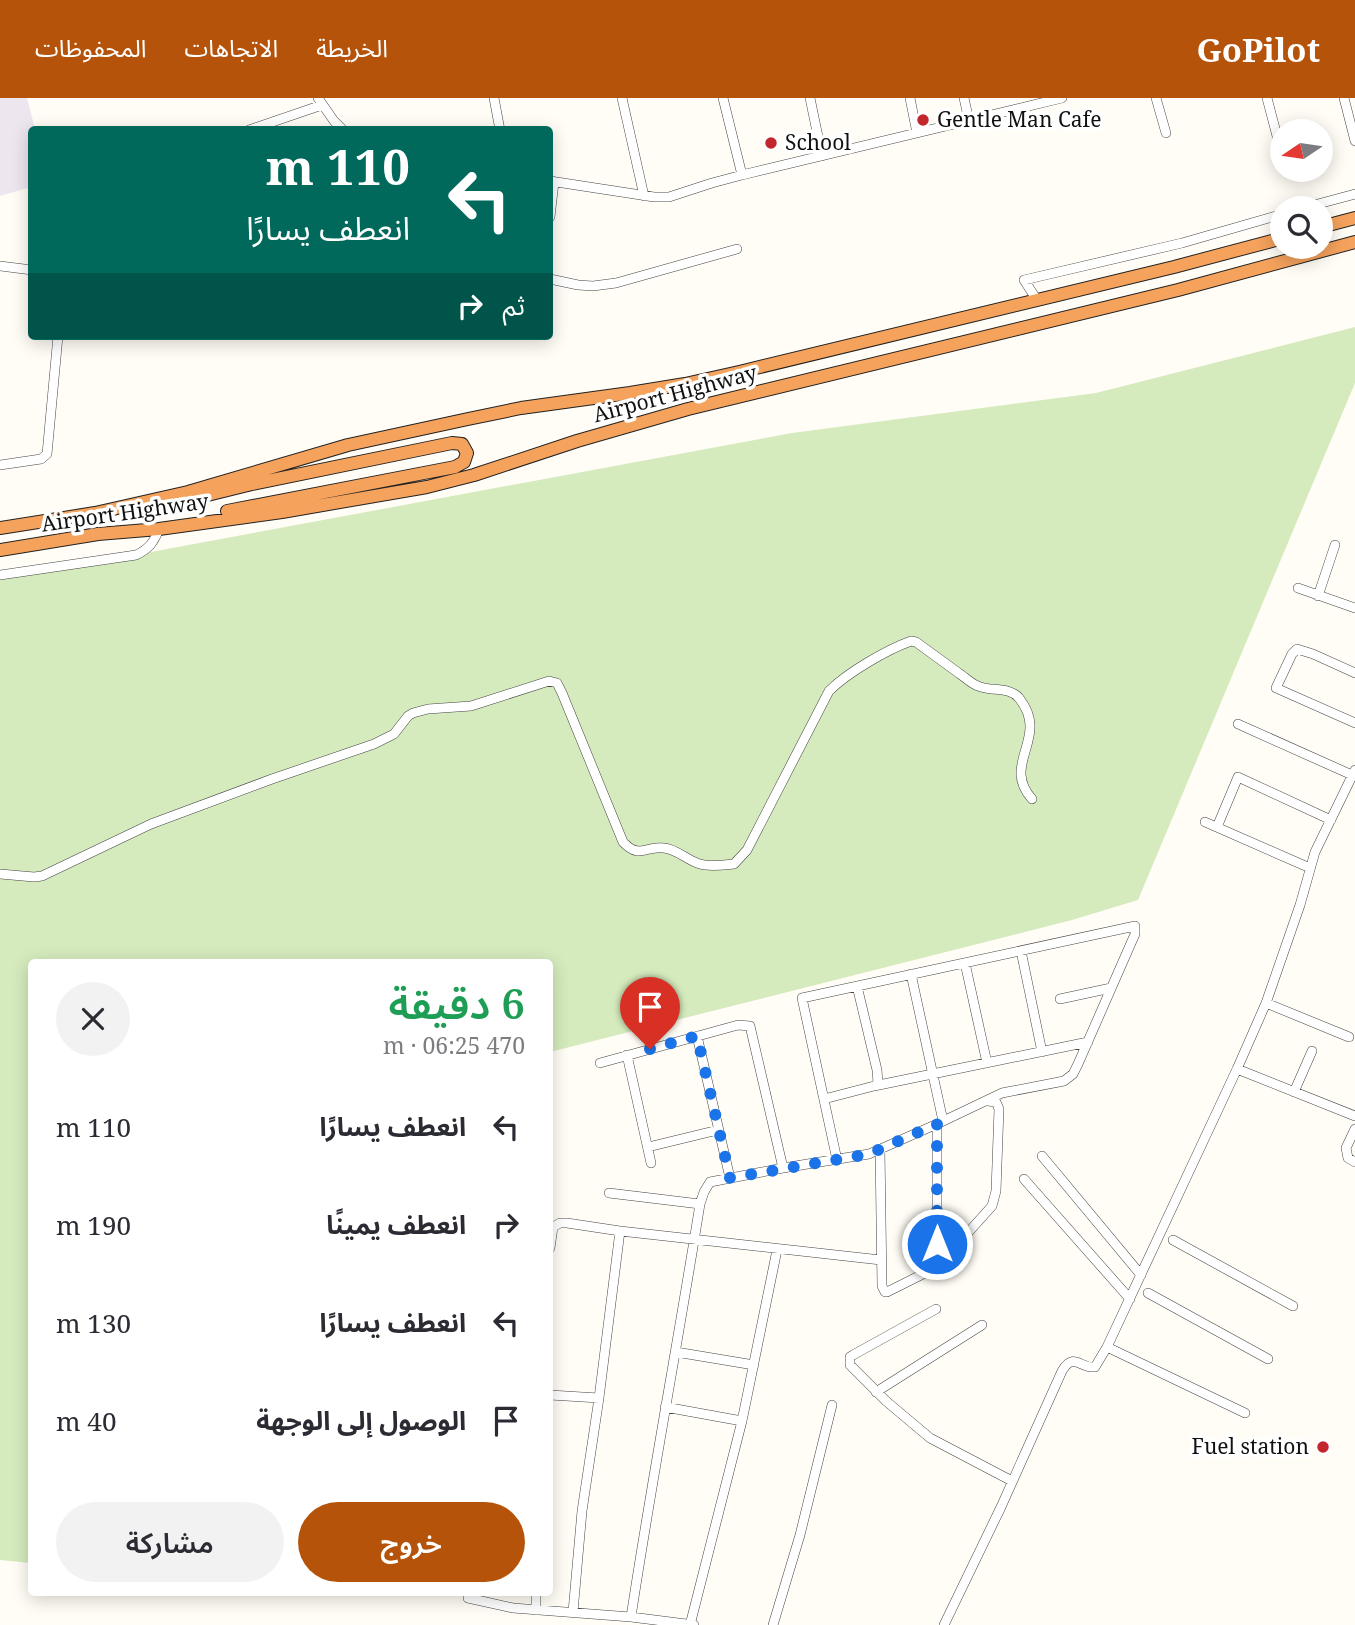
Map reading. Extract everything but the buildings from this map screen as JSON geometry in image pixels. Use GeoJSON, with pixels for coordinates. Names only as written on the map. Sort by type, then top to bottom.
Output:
{"type":"FeatureCollection","features":[{"type":"Feature","properties":{"kind":"highway"},"geometry":{"type":"LineString","coordinates":[[1333,224],[1355,218]]}},
{"type":"Feature","properties":{"kind":"highway","name":"Airport Highway"},"geometry":{"type":"LineString","coordinates":[[0,528],[95,513],[188,492],[382,437],[521,408],[685,384],[1270,241]]}},
{"type":"Feature","properties":{"kind":"highway","name":"Airport Highway"},"geometry":{"type":"LineString","coordinates":[[0,550],[103,534],[282,512],[427,487],[688,409],[1178,290],[1355,242]]}},
{"type":"Feature","properties":{"kind":"highway"},"geometry":{"type":"LineString","coordinates":[[59,519],[188,500],[252,484],[452,443],[462,444],[467,453],[464,462],[455,467],[103,534]]}},
{"type":"Feature","properties":{"kind":"street"},"geometry":{"type":"LineString","coordinates":[[494,98],[499,126]]}},
{"type":"Feature","properties":{"kind":"street"},"geometry":{"type":"LineString","coordinates":[[622,98],[644,196]]}},
{"type":"Feature","properties":{"kind":"street"},"geometry":{"type":"LineString","coordinates":[[723,98],[742,175]]}},
{"type":"Feature","properties":{"kind":"street"},"geometry":{"type":"LineString","coordinates":[[810,98],[822,156]]}},
{"type":"Feature","properties":{"kind":"street"},"geometry":{"type":"LineString","coordinates":[[910,98],[917,132]]}},
{"type":"Feature","properties":{"kind":"street"},"geometry":{"type":"LineString","coordinates":[[964,98],[969,121]]}},
{"type":"Feature","properties":{"kind":"street"},"geometry":{"type":"LineString","coordinates":[[553,181],[644,196],[669,197],[742,175],[969,121],[1022,103],[1062,98]]}},
{"type":"Feature","properties":{"kind":"street"},"geometry":{"type":"LineString","coordinates":[[1156,98],[1166,133]]}},
{"type":"Feature","properties":{"kind":"street"},"geometry":{"type":"LineString","coordinates":[[1267,98],[1273,119]]}},
{"type":"Feature","properties":{"kind":"street"},"geometry":{"type":"LineString","coordinates":[[1344,98],[1355,141]]}},
{"type":"Feature","properties":{"kind":"street"},"geometry":{"type":"LineString","coordinates":[[264,126],[320,101],[339,126]]}},
{"type":"Feature","properties":{"kind":"street"},"geometry":{"type":"LineString","coordinates":[[1333,200],[1355,194]]}},
{"type":"Feature","properties":{"kind":"street"},"geometry":{"type":"LineString","coordinates":[[1037,300],[1024,280],[1182,243],[1270,218]]}},
{"type":"Feature","properties":{"kind":"street"},"geometry":{"type":"LineString","coordinates":[[553,280],[593,286],[615,283],[737,248]]}},
{"type":"Feature","properties":{"kind":"street"},"geometry":{"type":"LineString","coordinates":[[0,266],[28,270]]}},
{"type":"Feature","properties":{"kind":"street"},"geometry":{"type":"LineString","coordinates":[[0,466],[41,459],[47,454],[58,340]]}},
{"type":"Feature","properties":{"kind":"street"},"geometry":{"type":"LineString","coordinates":[[0,575],[136,555],[150,546],[159,528]]}},
{"type":"Feature","properties":{"kind":"street"},"geometry":{"type":"LineString","coordinates":[[1318,596],[1335,545]]}},
{"type":"Feature","properties":{"kind":"street"},"geometry":{"type":"LineString","coordinates":[[1298,588],[1355,608]]}},
{"type":"Feature","properties":{"kind":"street"},"geometry":{"type":"LineString","coordinates":[[0,874],[43,876],[151,824],[374,744],[394,734],[413,713],[428,709],[471,706],[549,681],[557,683],[562,693],[623,842],[628,848],[638,852],[664,848],[703,866],[734,864],[747,850],[829,691],[839,680],[911,641],[977,686],[1017,695],[1030,719],[1029,742],[1020,775],[1025,790],[1032,799]]}},
{"type":"Feature","properties":{"kind":"street"},"geometry":{"type":"LineString","coordinates":[[1355,673],[1297,649],[1276,688],[1355,723]]}},
{"type":"Feature","properties":{"kind":"street"},"geometry":{"type":"LineString","coordinates":[[944,1625],[1067,1363],[1074,1361],[1095,1367],[1107,1347],[1266,1003],[1315,852],[1354,773],[1238,724]]}},
{"type":"Feature","properties":{"kind":"street"},"geometry":{"type":"LineString","coordinates":[[1217,827],[1238,777],[1331,820]]}},
{"type":"Feature","properties":{"kind":"street"},"geometry":{"type":"LineString","coordinates":[[1205,822],[1310,868]]}},
{"type":"Feature","properties":{"kind":"street"},"geometry":{"type":"LineString","coordinates":[[631,1617],[700,1204],[710,1182],[783,1168],[837,1160],[869,1154],[1012,1090],[1058,1083],[1070,1078],[1135,934],[1135,926],[802,998],[837,1160]]}},
{"type":"Feature","properties":{"kind":"street"},"geometry":{"type":"LineString","coordinates":[[1021,951],[1042,1052]]}},
{"type":"Feature","properties":{"kind":"street"},"geometry":{"type":"LineString","coordinates":[[965,963],[987,1063]]}},
{"type":"Feature","properties":{"kind":"street"},"geometry":{"type":"LineString","coordinates":[[911,974],[933,1074],[940,1123],[937,1267]]}},
{"type":"Feature","properties":{"kind":"street"},"geometry":{"type":"LineString","coordinates":[[857,986],[879,1080],[874,1086]]}},
{"type":"Feature","properties":{"kind":"street"},"geometry":{"type":"LineString","coordinates":[[1060,999],[1111,988]]}},
{"type":"Feature","properties":{"kind":"street"},"geometry":{"type":"LineString","coordinates":[[1266,1003],[1349,1037]]}},
{"type":"Feature","properties":{"kind":"street"},"geometry":{"type":"LineString","coordinates":[[600,1062],[738,1025],[750,1026],[783,1168]]}},
{"type":"Feature","properties":{"kind":"street"},"geometry":{"type":"LineString","coordinates":[[697,1036],[730,1178]]}},
{"type":"Feature","properties":{"kind":"street"},"geometry":{"type":"LineString","coordinates":[[824,1099],[874,1086],[1088,1042]]}},
{"type":"Feature","properties":{"kind":"street"},"geometry":{"type":"LineString","coordinates":[[1294,1092],[1312,1051]]}},
{"type":"Feature","properties":{"kind":"street"},"geometry":{"type":"LineString","coordinates":[[627,1055],[651,1163]]}},
{"type":"Feature","properties":{"kind":"street"},"geometry":{"type":"LineString","coordinates":[[1237,1069],[1355,1116]]}},
{"type":"Feature","properties":{"kind":"street"},"geometry":{"type":"LineString","coordinates":[[880,1150],[881,1260],[882,1286],[885,1292],[937,1267],[986,1212],[994,1199],[999,1109],[996,1102],[986,1101]]}},
{"type":"Feature","properties":{"kind":"street"},"geometry":{"type":"LineString","coordinates":[[1355,1129],[1346,1148],[1348,1158],[1355,1162]]}},
{"type":"Feature","properties":{"kind":"street"},"geometry":{"type":"LineString","coordinates":[[648,1147],[718,1130]]}},
{"type":"Feature","properties":{"kind":"street"},"geometry":{"type":"LineString","coordinates":[[1042,1156],[1141,1275]]}},
{"type":"Feature","properties":{"kind":"street"},"geometry":{"type":"LineString","coordinates":[[1024,1179],[1130,1299]]}},
{"type":"Feature","properties":{"kind":"street"},"geometry":{"type":"LineString","coordinates":[[609,1194],[700,1204]]}},
{"type":"Feature","properties":{"kind":"street"},"geometry":{"type":"LineString","coordinates":[[553,1224],[567,1223],[777,1250],[881,1260]]}},
{"type":"Feature","properties":{"kind":"street"},"geometry":{"type":"LineString","coordinates":[[573,1612],[582,1511],[620,1231]]}},
{"type":"Feature","properties":{"kind":"street"},"geometry":{"type":"LineString","coordinates":[[1174,1240],[1293,1306]]}},
{"type":"Feature","properties":{"kind":"street"},"geometry":{"type":"LineString","coordinates":[[468,1596],[513,1608],[631,1617],[692,1625],[742,1421],[777,1250]]}},
{"type":"Feature","properties":{"kind":"street"},"geometry":{"type":"LineString","coordinates":[[1148,1293],[1268,1359]]}},
{"type":"Feature","properties":{"kind":"street"},"geometry":{"type":"LineString","coordinates":[[936,1309],[849,1357],[850,1365],[876,1392],[930,1438],[1012,1481]]}},
{"type":"Feature","properties":{"kind":"street"},"geometry":{"type":"LineString","coordinates":[[876,1392],[982,1325]]}},
{"type":"Feature","properties":{"kind":"street"},"geometry":{"type":"LineString","coordinates":[[1107,1347],[1245,1413]]}},
{"type":"Feature","properties":{"kind":"street"},"geometry":{"type":"LineString","coordinates":[[676,1352],[754,1366]]}},
{"type":"Feature","properties":{"kind":"street"},"geometry":{"type":"LineString","coordinates":[[553,1395],[599,1398]]}},
{"type":"Feature","properties":{"kind":"street"},"geometry":{"type":"LineString","coordinates":[[774,1625],[800,1535],[832,1405]]}},
{"type":"Feature","properties":{"kind":"street"},"geometry":{"type":"LineString","coordinates":[[665,1407],[742,1421]]}},
{"type":"Feature","properties":{"kind":"street"},"geometry":{"type":"LineString","coordinates":[[536,1596],[536,1610]]}},
{"type":"Feature","properties":{"kind":"shaded area"},"geometry":{"type":"Polygon","coordinates":[[[0,98],[27,98],[34,126],[28,126],[28,188],[0,196],[0,98]]]}},
{"type":"Feature","properties":{"kind":"green space"},"geometry":{"type":"Polygon","coordinates":[[[1355,327],[1355,383],[1138,900],[1072,920],[553,1051],[553,959],[28,959],[28,1563],[0,1560],[0,580],[792,433],[1096,393],[1355,327]]]}},
{"type":"Feature","properties":{"kind":"place","name":"Gentle Man Cafe"},"geometry":{"type":"Point","coordinates":[923,120]}},
{"type":"Feature","properties":{"kind":"place","name":"School"},"geometry":{"type":"Point","coordinates":[771,143]}},
{"type":"Feature","properties":{"kind":"place","name":"Fuel station"},"geometry":{"type":"Point","coordinates":[1323,1447]}},
{"type":"Feature","properties":{"kind":"route"},"geometry":{"type":"LineString","coordinates":[[650,1049],[697,1036],[730,1178],[869,1154],[937,1124],[937,1244]]}}]}
